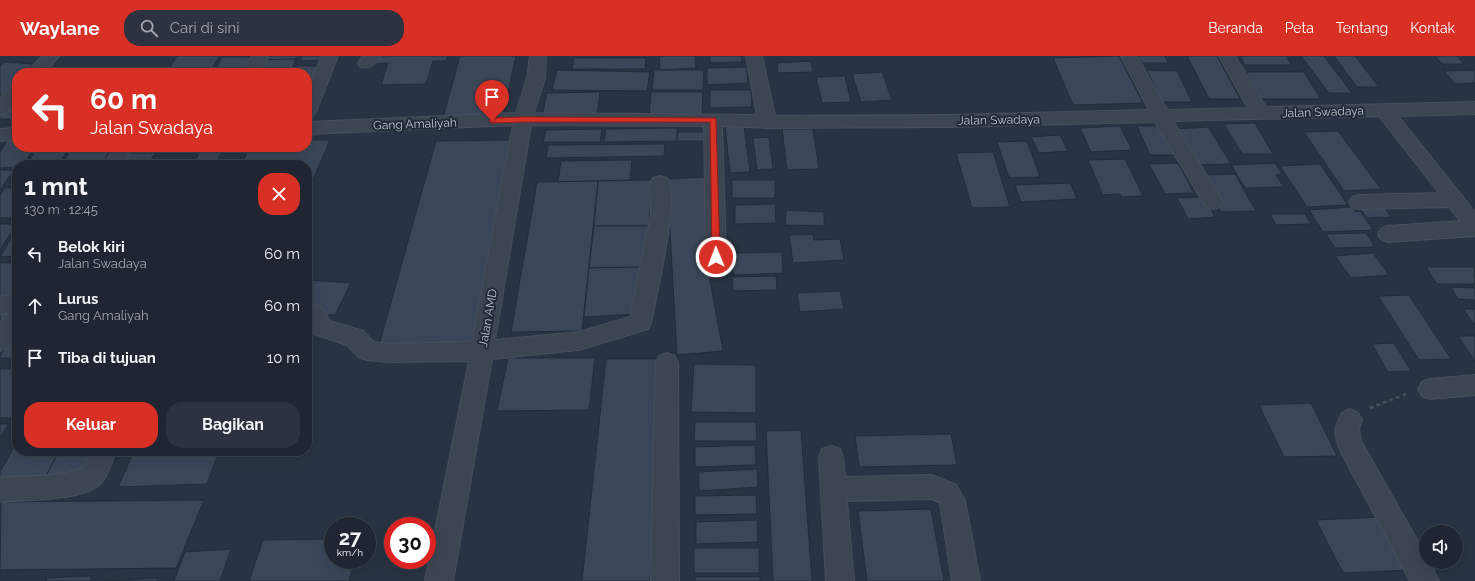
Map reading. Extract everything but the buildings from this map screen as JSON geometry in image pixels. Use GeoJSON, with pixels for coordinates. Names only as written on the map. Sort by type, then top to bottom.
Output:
{"type":"FeatureCollection","features":[{"type":"Feature","properties":{"kind":"street"},"geometry":{"type":"LineString","coordinates":[[40,68],[51,56]]}},
{"type":"Feature","properties":{"kind":"street"},"geometry":{"type":"LineString","coordinates":[[254,68],[260,56]]}},
{"type":"Feature","properties":{"kind":"street"},"geometry":{"type":"LineString","coordinates":[[312,100],[330,56]]}},
{"type":"Feature","properties":{"kind":"street","name":"Jalan AMD"},"geometry":{"type":"LineString","coordinates":[[439,581],[523,119],[536,78],[538,56]]}},
{"type":"Feature","properties":{"kind":"street"},"geometry":{"type":"LineString","coordinates":[[754,56],[767,122]]}},
{"type":"Feature","properties":{"kind":"street"},"geometry":{"type":"LineString","coordinates":[[1128,56],[1161,116],[1213,202]]}},
{"type":"Feature","properties":{"kind":"street"},"geometry":{"type":"LineString","coordinates":[[1227,56],[1261,114]]}},
{"type":"Feature","properties":{"kind":"street"},"geometry":{"type":"LineString","coordinates":[[0,109],[12,96]]}},
{"type":"Feature","properties":{"kind":"street","name":"Jalan Swadaya"},"geometry":{"type":"LineString","coordinates":[[523,119],[713,120],[767,122],[949,121],[1475,108]]}},
{"type":"Feature","properties":{"kind":"street"},"geometry":{"type":"LineString","coordinates":[[1384,110],[1456,200],[1475,227]]}},
{"type":"Feature","properties":{"kind":"street","name":"Gang Amaliyah"},"geometry":{"type":"LineString","coordinates":[[312,128],[523,119]]}},
{"type":"Feature","properties":{"kind":"street"},"geometry":{"type":"LineString","coordinates":[[713,120],[716,257]]}},
{"type":"Feature","properties":{"kind":"street"},"geometry":{"type":"LineString","coordinates":[[0,135],[12,134]]}},
{"type":"Feature","properties":{"kind":"street"},"geometry":{"type":"LineString","coordinates":[[314,314],[322,328],[355,338],[368,351],[389,353],[482,351],[579,341],[640,322],[661,214],[660,183]]}},
{"type":"Feature","properties":{"kind":"street"},"geometry":{"type":"LineString","coordinates":[[1359,202],[1456,200]]}},
{"type":"Feature","properties":{"kind":"street"},"geometry":{"type":"LineString","coordinates":[[1388,234],[1475,227]]}},
{"type":"Feature","properties":{"kind":"street"},"geometry":{"type":"LineString","coordinates":[[0,305],[12,304]]}},
{"type":"Feature","properties":{"kind":"street"},"geometry":{"type":"LineString","coordinates":[[0,342],[12,325]]}},
{"type":"Feature","properties":{"kind":"street"},"geometry":{"type":"LineString","coordinates":[[665,581],[667,363]]}},
{"type":"Feature","properties":{"kind":"street"},"geometry":{"type":"LineString","coordinates":[[1430,389],[1475,385]]}},
{"type":"Feature","properties":{"kind":"street"},"geometry":{"type":"LineString","coordinates":[[1350,420],[1346,433],[1350,444],[1425,581]]}},
{"type":"Feature","properties":{"kind":"street"},"geometry":{"type":"LineString","coordinates":[[0,490],[14,487],[72,484],[83,481],[90,477],[102,456]]}},
{"type":"Feature","properties":{"kind":"street"},"geometry":{"type":"LineString","coordinates":[[830,457],[840,581]]}},
{"type":"Feature","properties":{"kind":"street"},"geometry":{"type":"LineString","coordinates":[[833,490],[932,487],[945,492],[952,501],[966,581]]}},
{"type":"Feature","properties":{"kind":"path"},"geometry":{"type":"LineString","coordinates":[[1350,420],[1356,414],[1398,396],[1430,389]]}},
{"type":"Feature","properties":{"kind":"route"},"geometry":{"type":"LineString","coordinates":[[492,121],[523,119],[713,120],[716,257]]}}]}
